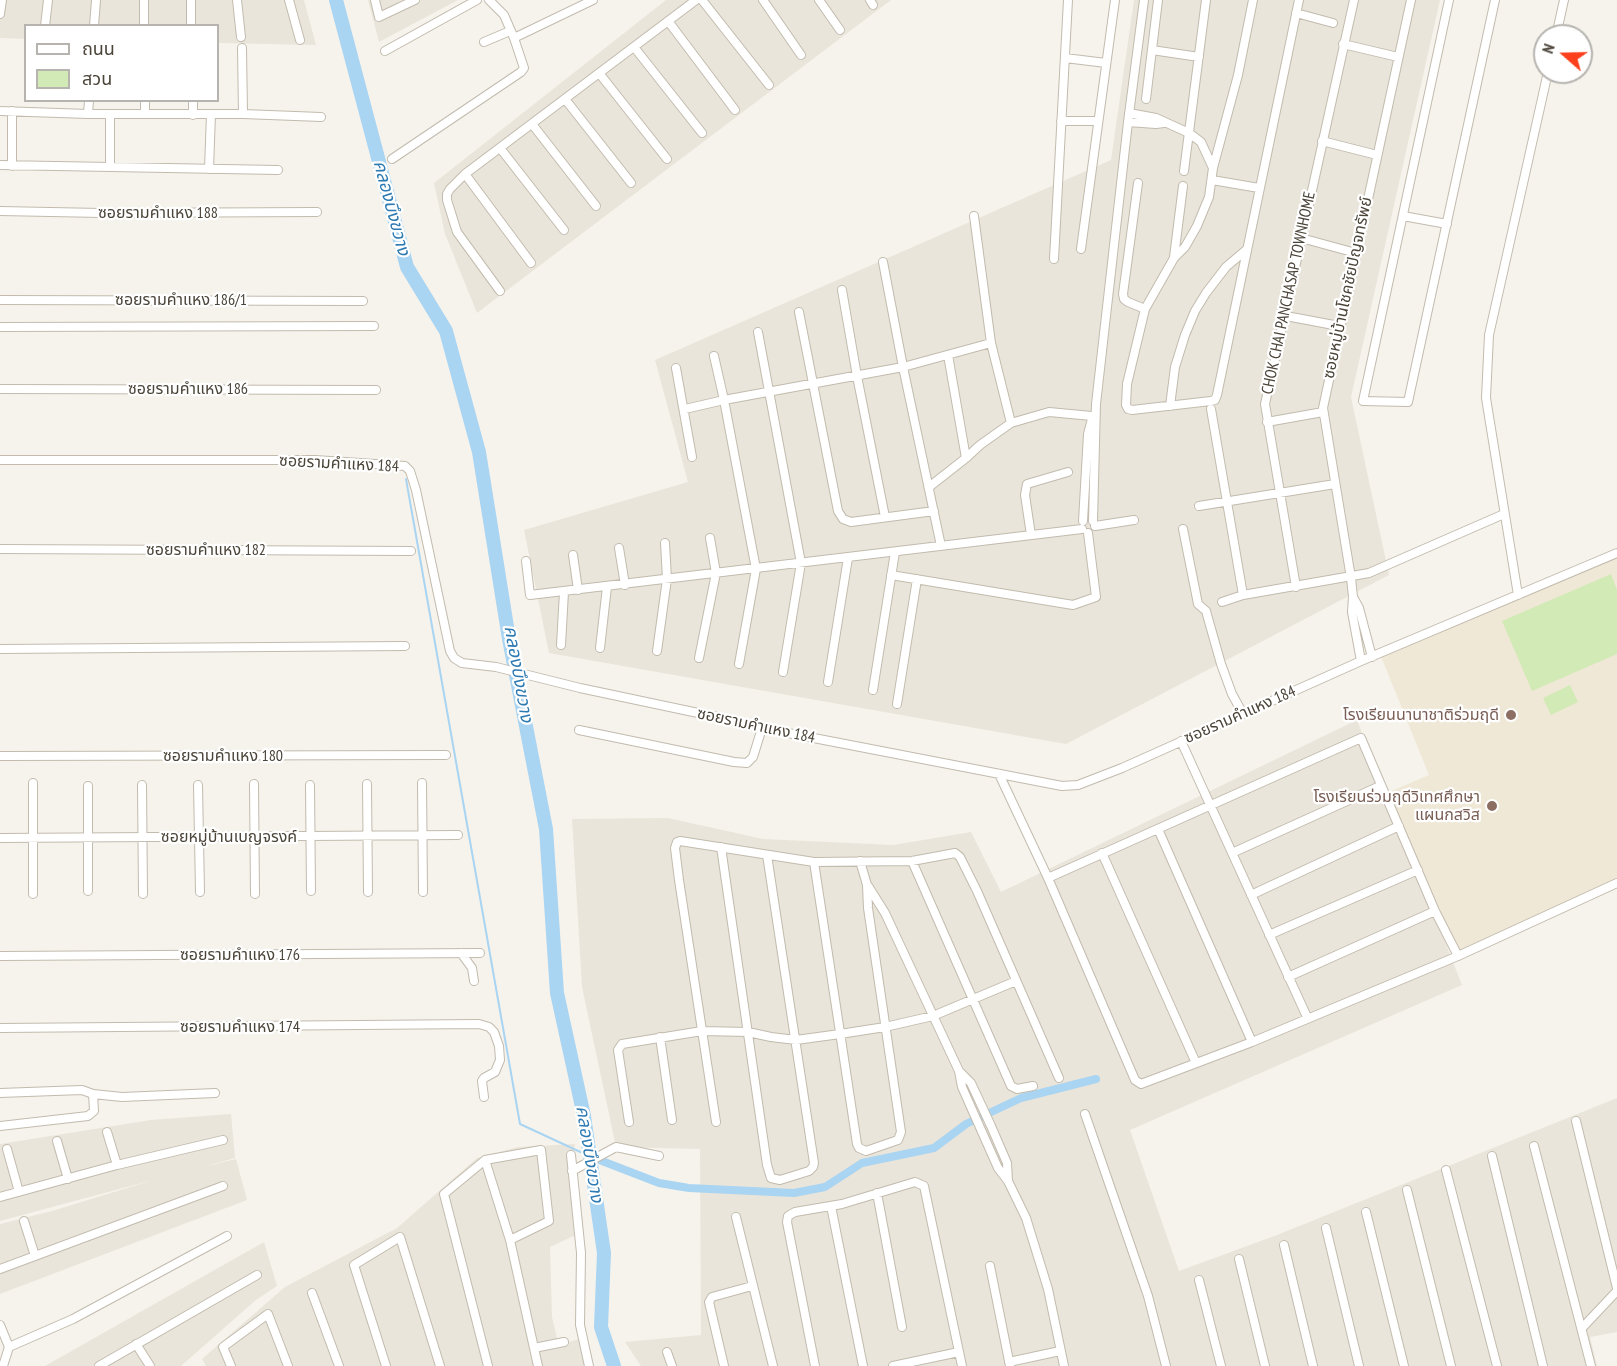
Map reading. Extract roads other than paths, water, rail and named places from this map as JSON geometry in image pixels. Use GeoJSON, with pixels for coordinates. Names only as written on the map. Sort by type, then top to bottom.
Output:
{"type":"FeatureCollection","features":[{"type":"Feature","properties":{"kind":"street"},"geometry":{"type":"LineString","coordinates":[[0,14],[2,0]]}},
{"type":"Feature","properties":{"kind":"street"},"geometry":{"type":"LineString","coordinates":[[45,24],[48,0]]}},
{"type":"Feature","properties":{"kind":"street"},"geometry":{"type":"LineString","coordinates":[[94,24],[96,0]]}},
{"type":"Feature","properties":{"kind":"street"},"geometry":{"type":"LineString","coordinates":[[144,0],[144,24]]}},
{"type":"Feature","properties":{"kind":"street"},"geometry":{"type":"LineString","coordinates":[[191,0],[191,24]]}},
{"type":"Feature","properties":{"kind":"street"},"geometry":{"type":"LineString","coordinates":[[237,0],[241,38]]}},
{"type":"Feature","properties":{"kind":"street"},"geometry":{"type":"LineString","coordinates":[[289,0],[300,40]]}},
{"type":"Feature","properties":{"kind":"street"},"geometry":{"type":"LineString","coordinates":[[375,0],[379,17],[415,0]]}},
{"type":"Feature","properties":{"kind":"street"},"geometry":{"type":"LineString","coordinates":[[385,51],[477,0]]}},
{"type":"Feature","properties":{"kind":"street"},"geometry":{"type":"LineString","coordinates":[[392,159],[524,68],[504,15],[489,0]]}},
{"type":"Feature","properties":{"kind":"street"},"geometry":{"type":"LineString","coordinates":[[484,42],[512,34],[593,0]]}},
{"type":"Feature","properties":{"kind":"street"},"geometry":{"type":"LineString","coordinates":[[500,291],[457,232],[447,200],[450,189],[465,174],[696,0]]}},
{"type":"Feature","properties":{"kind":"street"},"geometry":{"type":"LineString","coordinates":[[702,0],[769,85]]}},
{"type":"Feature","properties":{"kind":"street"},"geometry":{"type":"LineString","coordinates":[[763,0],[801,55]]}},
{"type":"Feature","properties":{"kind":"street"},"geometry":{"type":"LineString","coordinates":[[819,0],[840,30]]}},
{"type":"Feature","properties":{"kind":"street"},"geometry":{"type":"LineString","coordinates":[[1054,259],[1068,0]]}},
{"type":"Feature","properties":{"kind":"street"},"geometry":{"type":"LineString","coordinates":[[1081,249],[1114,0]]}},
{"type":"Feature","properties":{"kind":"street"},"geometry":{"type":"LineString","coordinates":[[891,575],[1073,604],[1096,597],[1088,526],[1096,404],[1144,0]]}},
{"type":"Feature","properties":{"kind":"street"},"geometry":{"type":"LineString","coordinates":[[1146,99],[1158,0]]}},
{"type":"Feature","properties":{"kind":"street"},"geometry":{"type":"LineString","coordinates":[[1184,171],[1206,0]]}},
{"type":"Feature","properties":{"kind":"street"},"geometry":{"type":"LineString","coordinates":[[1253,0],[1238,75],[1213,168],[1209,197],[1197,226],[1185,247],[1174,258],[1145,309],[1127,384],[1126,405],[1128,409],[1215,400],[1299,0]]}},
{"type":"Feature","properties":{"kind":"street","name":"CHOK CHAI PANCHASAP TOWNHOME"},"geometry":{"type":"LineString","coordinates":[[1296,587],[1265,404],[1354,0]]}},
{"type":"Feature","properties":{"kind":"street","name":"ซอยหมู่บ้านโชคชัยปัญจทรัพย์"},"geometry":{"type":"LineString","coordinates":[[1361,661],[1352,612],[1351,578],[1323,412],[1339,326],[1411,0]]}},
{"type":"Feature","properties":{"kind":"street"},"geometry":{"type":"LineString","coordinates":[[1449,0],[1363,401],[1408,402],[1495,0]]}},
{"type":"Feature","properties":{"kind":"street"},"geometry":{"type":"LineString","coordinates":[[1559,24],[1564,0]]}},
{"type":"Feature","properties":{"kind":"street"},"geometry":{"type":"LineString","coordinates":[[1296,13],[1333,23]]}},
{"type":"Feature","properties":{"kind":"street"},"geometry":{"type":"LineString","coordinates":[[668,21],[735,110]]}},
{"type":"Feature","properties":{"kind":"street"},"geometry":{"type":"LineString","coordinates":[[1343,44],[1398,57]]}},
{"type":"Feature","properties":{"kind":"street"},"geometry":{"type":"LineString","coordinates":[[634,47],[702,133]]}},
{"type":"Feature","properties":{"kind":"street"},"geometry":{"type":"LineString","coordinates":[[242,48],[243,114]]}},
{"type":"Feature","properties":{"kind":"street"},"geometry":{"type":"LineString","coordinates":[[1152,50],[1199,57]]}},
{"type":"Feature","properties":{"kind":"street"},"geometry":{"type":"LineString","coordinates":[[1065,58],[1106,63]]}},
{"type":"Feature","properties":{"kind":"street"},"geometry":{"type":"LineString","coordinates":[[599,73],[667,159]]}},
{"type":"Feature","properties":{"kind":"street"},"geometry":{"type":"LineString","coordinates":[[1518,595],[1486,398],[1489,335],[1545,84]]}},
{"type":"Feature","properties":{"kind":"street"},"geometry":{"type":"LineString","coordinates":[[565,99],[631,183]]}},
{"type":"Feature","properties":{"kind":"street"},"geometry":{"type":"LineString","coordinates":[[41,111],[42,102]]}},
{"type":"Feature","properties":{"kind":"street"},"geometry":{"type":"LineString","coordinates":[[88,114],[89,102]]}},
{"type":"Feature","properties":{"kind":"street"},"geometry":{"type":"LineString","coordinates":[[145,102],[145,114]]}},
{"type":"Feature","properties":{"kind":"street"},"geometry":{"type":"LineString","coordinates":[[193,102],[193,115]]}},
{"type":"Feature","properties":{"kind":"street"},"geometry":{"type":"LineString","coordinates":[[0,111],[321,117]]}},
{"type":"Feature","properties":{"kind":"street"},"geometry":{"type":"LineString","coordinates":[[12,111],[12,166]]}},
{"type":"Feature","properties":{"kind":"street"},"geometry":{"type":"LineString","coordinates":[[110,167],[111,114]]}},
{"type":"Feature","properties":{"kind":"street"},"geometry":{"type":"LineString","coordinates":[[209,168],[211,114]]}},
{"type":"Feature","properties":{"kind":"street"},"geometry":{"type":"LineString","coordinates":[[1129,117],[1156,118],[1189,133],[1201,142],[1213,168]]}},
{"type":"Feature","properties":{"kind":"street"},"geometry":{"type":"LineString","coordinates":[[1061,121],[1098,122]]}},
{"type":"Feature","properties":{"kind":"street"},"geometry":{"type":"LineString","coordinates":[[532,124],[596,207]]}},
{"type":"Feature","properties":{"kind":"street"},"geometry":{"type":"LineString","coordinates":[[1322,141],[1377,155]]}},
{"type":"Feature","properties":{"kind":"street"},"geometry":{"type":"LineString","coordinates":[[500,148],[564,230]]}},
{"type":"Feature","properties":{"kind":"street"},"geometry":{"type":"LineString","coordinates":[[0,165],[278,170]]}},
{"type":"Feature","properties":{"kind":"street"},"geometry":{"type":"LineString","coordinates":[[465,174],[531,263]]}},
{"type":"Feature","properties":{"kind":"street"},"geometry":{"type":"LineString","coordinates":[[1212,180],[1259,188]]}},
{"type":"Feature","properties":{"kind":"street"},"geometry":{"type":"LineString","coordinates":[[1138,183],[1123,294],[1124,299],[1128,302],[1145,309]]}},
{"type":"Feature","properties":{"kind":"street"},"geometry":{"type":"LineString","coordinates":[[1174,258],[1183,186]]}},
{"type":"Feature","properties":{"kind":"street","name":"ซอยรามคำแหง 188"},"geometry":{"type":"LineString","coordinates":[[0,211],[317,212]]}},
{"type":"Feature","properties":{"kind":"street"},"geometry":{"type":"LineString","coordinates":[[974,216],[992,343],[1011,423]]}},
{"type":"Feature","properties":{"kind":"street"},"geometry":{"type":"LineString","coordinates":[[1403,216],[1447,224]]}},
{"type":"Feature","properties":{"kind":"street"},"geometry":{"type":"LineString","coordinates":[[1301,237],[1356,253]]}},
{"type":"Feature","properties":{"kind":"street"},"geometry":{"type":"LineString","coordinates":[[1170,406],[1175,368],[1195,311],[1226,267],[1246,250]]}},
{"type":"Feature","properties":{"kind":"street"},"geometry":{"type":"LineString","coordinates":[[883,262],[941,546]]}},
{"type":"Feature","properties":{"kind":"street"},"geometry":{"type":"LineString","coordinates":[[842,290],[885,517]]}},
{"type":"Feature","properties":{"kind":"street","name":"ซอยรามคำแหง 186/1"},"geometry":{"type":"LineString","coordinates":[[0,300],[363,301]]}},
{"type":"Feature","properties":{"kind":"street"},"geometry":{"type":"LineString","coordinates":[[799,312],[838,511],[843,519],[851,522],[934,511]]}},
{"type":"Feature","properties":{"kind":"street"},"geometry":{"type":"LineString","coordinates":[[1286,316],[1339,326]]}},
{"type":"Feature","properties":{"kind":"street"},"geometry":{"type":"LineString","coordinates":[[0,327],[374,326]]}},
{"type":"Feature","properties":{"kind":"street"},"geometry":{"type":"LineString","coordinates":[[758,332],[801,563],[783,672]]}},
{"type":"Feature","properties":{"kind":"street"},"geometry":{"type":"LineString","coordinates":[[685,409],[903,367],[992,343]]}},
{"type":"Feature","properties":{"kind":"street"},"geometry":{"type":"LineString","coordinates":[[948,355],[966,458]]}},
{"type":"Feature","properties":{"kind":"street"},"geometry":{"type":"LineString","coordinates":[[714,356],[756,569],[739,664]]}},
{"type":"Feature","properties":{"kind":"street"},"geometry":{"type":"LineString","coordinates":[[676,368],[693,457]]}},
{"type":"Feature","properties":{"kind":"street","name":"ซอยรามคำแหง 186"},"geometry":{"type":"LineString","coordinates":[[0,389],[376,390]]}},
{"type":"Feature","properties":{"kind":"street"},"geometry":{"type":"LineString","coordinates":[[1091,472],[1088,434],[1096,404]]}},
{"type":"Feature","properties":{"kind":"street"},"geometry":{"type":"LineString","coordinates":[[1210,409],[1243,595]]}},
{"type":"Feature","properties":{"kind":"street"},"geometry":{"type":"LineString","coordinates":[[929,487],[1011,423],[1049,412],[1092,416]]}},
{"type":"Feature","properties":{"kind":"street"},"geometry":{"type":"LineString","coordinates":[[1267,422],[1323,412]]}},
{"type":"Feature","properties":{"kind":"street","name":"ซอยรามคำแหง 184"},"geometry":{"type":"LineString","coordinates":[[0,460],[315,460],[405,466],[410,471],[416,490],[450,651],[454,658],[462,663],[496,668],[762,728],[1062,786],[1078,785],[1122,768],[1361,661],[1617,553]]}},
{"type":"Feature","properties":{"kind":"street"},"geometry":{"type":"LineString","coordinates":[[1031,536],[1025,495],[1027,484],[1068,472]]}},
{"type":"Feature","properties":{"kind":"street"},"geometry":{"type":"LineString","coordinates":[[1199,506],[1335,484]]}},
{"type":"Feature","properties":{"kind":"street"},"geometry":{"type":"LineString","coordinates":[[1222,602],[1243,595],[1351,578],[1369,573],[1504,514]]}},
{"type":"Feature","properties":{"kind":"street"},"geometry":{"type":"LineString","coordinates":[[526,561],[530,595],[1031,536],[1134,520]]}},
{"type":"Feature","properties":{"kind":"street"},"geometry":{"type":"LineString","coordinates":[[1183,529],[1198,604],[1206,610],[1221,664],[1232,694],[1243,714]]}},
{"type":"Feature","properties":{"kind":"street"},"geometry":{"type":"LineString","coordinates":[[699,658],[716,573],[710,538]]}},
{"type":"Feature","properties":{"kind":"street"},"geometry":{"type":"LineString","coordinates":[[657,651],[667,579],[665,543]]}},
{"type":"Feature","properties":{"kind":"street"},"geometry":{"type":"LineString","coordinates":[[619,548],[625,585]]}},
{"type":"Feature","properties":{"kind":"street","name":"ซอยรามคำแหง 182"},"geometry":{"type":"LineString","coordinates":[[0,549],[411,551]]}},
{"type":"Feature","properties":{"kind":"street"},"geometry":{"type":"LineString","coordinates":[[873,690],[895,552]]}},
{"type":"Feature","properties":{"kind":"street"},"geometry":{"type":"LineString","coordinates":[[573,555],[578,591]]}},
{"type":"Feature","properties":{"kind":"street"},"geometry":{"type":"LineString","coordinates":[[828,682],[848,558]]}},
{"type":"Feature","properties":{"kind":"street"},"geometry":{"type":"LineString","coordinates":[[897,704],[917,579]]}},
{"type":"Feature","properties":{"kind":"street"},"geometry":{"type":"LineString","coordinates":[[600,648],[607,587]]}},
{"type":"Feature","properties":{"kind":"street"},"geometry":{"type":"LineString","coordinates":[[561,645],[564,592]]}},
{"type":"Feature","properties":{"kind":"street","name":"ซอยหมู่บ้านโชคชัยปัญจทรัพย์"},"geometry":{"type":"LineString","coordinates":[[1353,597],[1359,608],[1372,657]]}},
{"type":"Feature","properties":{"kind":"street"},"geometry":{"type":"LineString","coordinates":[[0,649],[405,646]]}},
{"type":"Feature","properties":{"kind":"street"},"geometry":{"type":"LineString","coordinates":[[579,730],[747,763],[753,758],[762,728]]}},
{"type":"Feature","properties":{"kind":"street"},"geometry":{"type":"LineString","coordinates":[[1048,878],[1360,738],[1435,910],[1458,956]]}},
{"type":"Feature","properties":{"kind":"street"},"geometry":{"type":"LineString","coordinates":[[1182,741],[1307,1017]]}},
{"type":"Feature","properties":{"kind":"street","name":"ซอยรามคำแหง 180"},"geometry":{"type":"LineString","coordinates":[[0,756],[446,755]]}},
{"type":"Feature","properties":{"kind":"street"},"geometry":{"type":"LineString","coordinates":[[999,774],[1048,878],[1138,1083],[1145,1084],[1252,1042],[1307,1017],[1458,956],[1617,883]]}},
{"type":"Feature","properties":{"kind":"street"},"geometry":{"type":"LineString","coordinates":[[33,783],[33,894]]}},
{"type":"Feature","properties":{"kind":"street"},"geometry":{"type":"LineString","coordinates":[[422,783],[423,892]]}},
{"type":"Feature","properties":{"kind":"street"},"geometry":{"type":"LineString","coordinates":[[142,784],[143,894]]}},
{"type":"Feature","properties":{"kind":"street"},"geometry":{"type":"LineString","coordinates":[[254,784],[255,894]]}},
{"type":"Feature","properties":{"kind":"street"},"geometry":{"type":"LineString","coordinates":[[367,784],[368,892]]}},
{"type":"Feature","properties":{"kind":"street"},"geometry":{"type":"LineString","coordinates":[[198,785],[200,892]]}},
{"type":"Feature","properties":{"kind":"street"},"geometry":{"type":"LineString","coordinates":[[310,785],[311,891]]}},
{"type":"Feature","properties":{"kind":"street"},"geometry":{"type":"LineString","coordinates":[[88,786],[88,891]]}},
{"type":"Feature","properties":{"kind":"street"},"geometry":{"type":"LineString","coordinates":[[1232,853],[1380,786]]}},
{"type":"Feature","properties":{"kind":"street"},"geometry":{"type":"LineString","coordinates":[[1251,895],[1399,826]]}},
{"type":"Feature","properties":{"kind":"street"},"geometry":{"type":"LineString","coordinates":[[1158,829],[1252,1042]]}},
{"type":"Feature","properties":{"kind":"street","name":"ซอยหมู่บ้านเบญจรงค์"},"geometry":{"type":"LineString","coordinates":[[0,838],[458,835]]}},
{"type":"Feature","properties":{"kind":"street"},"geometry":{"type":"LineString","coordinates":[[716,1122],[675,845],[685,840],[814,862],[912,861],[955,853],[960,857],[977,891],[1059,1078]]}},
{"type":"Feature","properties":{"kind":"street"},"geometry":{"type":"LineString","coordinates":[[721,847],[767,1165],[770,1176],[775,1180],[809,1171],[813,1167],[767,855]]}},
{"type":"Feature","properties":{"kind":"street"},"geometry":{"type":"LineString","coordinates":[[1102,853],[1196,1063]]}},
{"type":"Feature","properties":{"kind":"street"},"geometry":{"type":"LineString","coordinates":[[814,862],[857,1144],[859,1148],[866,1151],[898,1140],[901,1132],[868,908],[867,885],[860,861]]}},
{"type":"Feature","properties":{"kind":"street"},"geometry":{"type":"LineString","coordinates":[[912,861],[1011,1086],[1017,1089],[1033,1086]]}},
{"type":"Feature","properties":{"kind":"street"},"geometry":{"type":"LineString","coordinates":[[1269,935],[1418,870]]}},
{"type":"Feature","properties":{"kind":"street"},"geometry":{"type":"LineString","coordinates":[[867,885],[885,913],[959,1071],[962,1087],[998,1168],[1008,1181],[1026,1218],[1040,1262],[1064,1366]]}},
{"type":"Feature","properties":{"kind":"street"},"geometry":{"type":"LineString","coordinates":[[1288,977],[1435,910]]}},
{"type":"Feature","properties":{"kind":"street"},"geometry":{"type":"LineString","coordinates":[[461,953],[472,968],[474,981]]}},
{"type":"Feature","properties":{"kind":"street","name":"ซอยรามคำแหง 176"},"geometry":{"type":"LineString","coordinates":[[0,956],[480,953]]}},
{"type":"Feature","properties":{"kind":"street"},"geometry":{"type":"LineString","coordinates":[[628,1122],[619,1047],[622,1044],[702,1031],[748,1032],[796,1040],[885,1027],[933,1016],[1016,981]]}},
{"type":"Feature","properties":{"kind":"street","name":"ซอยรามคำแหง 174"},"geometry":{"type":"LineString","coordinates":[[0,1028],[479,1024],[489,1027],[494,1032],[499,1046],[500,1060],[495,1072],[482,1081],[484,1097]]}},
{"type":"Feature","properties":{"kind":"street"},"geometry":{"type":"LineString","coordinates":[[660,1037],[672,1120]]}},
{"type":"Feature","properties":{"kind":"street"},"geometry":{"type":"LineString","coordinates":[[959,1071],[971,1083],[1007,1163],[1008,1181]]}},
{"type":"Feature","properties":{"kind":"street"},"geometry":{"type":"LineString","coordinates":[[0,1093],[82,1090],[93,1094],[122,1097],[215,1093]]}},
{"type":"Feature","properties":{"kind":"street"},"geometry":{"type":"LineString","coordinates":[[0,1126],[88,1116],[94,1111],[93,1094]]}},
{"type":"Feature","properties":{"kind":"street"},"geometry":{"type":"LineString","coordinates":[[1085,1114],[1148,1296],[1166,1366]]}},
{"type":"Feature","properties":{"kind":"street"},"geometry":{"type":"LineString","coordinates":[[1576,1121],[1617,1289],[1582,1328]]}},
{"type":"Feature","properties":{"kind":"street"},"geometry":{"type":"LineString","coordinates":[[107,1132],[117,1165]]}},
{"type":"Feature","properties":{"kind":"street"},"geometry":{"type":"LineString","coordinates":[[0,1197],[117,1165],[223,1140]]}},
{"type":"Feature","properties":{"kind":"street"},"geometry":{"type":"LineString","coordinates":[[57,1142],[68,1179]]}},
{"type":"Feature","properties":{"kind":"street"},"geometry":{"type":"LineString","coordinates":[[1534,1146],[1591,1366]]}},
{"type":"Feature","properties":{"kind":"street"},"geometry":{"type":"LineString","coordinates":[[573,1171],[616,1147],[659,1156]]}},
{"type":"Feature","properties":{"kind":"street"},"geometry":{"type":"LineString","coordinates":[[7,1149],[20,1192]]}},
{"type":"Feature","properties":{"kind":"street"},"geometry":{"type":"LineString","coordinates":[[488,1366],[444,1194],[485,1160],[541,1150],[549,1221],[510,1240]]}},
{"type":"Feature","properties":{"kind":"street"},"geometry":{"type":"LineString","coordinates":[[571,1155],[581,1253],[580,1325],[590,1366]]}},
{"type":"Feature","properties":{"kind":"street"},"geometry":{"type":"LineString","coordinates":[[1492,1156],[1543,1366]]}},
{"type":"Feature","properties":{"kind":"street"},"geometry":{"type":"LineString","coordinates":[[485,1160],[510,1240],[538,1366]]}},
{"type":"Feature","properties":{"kind":"street"},"geometry":{"type":"LineString","coordinates":[[1446,1170],[1497,1366]]}},
{"type":"Feature","properties":{"kind":"street"},"geometry":{"type":"LineString","coordinates":[[815,1366],[788,1218],[790,1214],[831,1206],[915,1182],[924,1186],[962,1366]]}},
{"type":"Feature","properties":{"kind":"street"},"geometry":{"type":"LineString","coordinates":[[0,1269],[223,1186]]}},
{"type":"Feature","properties":{"kind":"street"},"geometry":{"type":"LineString","coordinates":[[1407,1190],[1451,1366]]}},
{"type":"Feature","properties":{"kind":"street"},"geometry":{"type":"LineString","coordinates":[[877,1193],[902,1327]]}},
{"type":"Feature","properties":{"kind":"street"},"geometry":{"type":"LineString","coordinates":[[831,1206],[862,1366]]}},
{"type":"Feature","properties":{"kind":"street"},"geometry":{"type":"LineString","coordinates":[[1366,1212],[1404,1366]]}},
{"type":"Feature","properties":{"kind":"street"},"geometry":{"type":"LineString","coordinates":[[736,1217],[773,1366]]}},
{"type":"Feature","properties":{"kind":"street"},"geometry":{"type":"LineString","coordinates":[[24,1221],[35,1256]]}},
{"type":"Feature","properties":{"kind":"street"},"geometry":{"type":"LineString","coordinates":[[1326,1228],[1359,1366]]}},
{"type":"Feature","properties":{"kind":"street"},"geometry":{"type":"LineString","coordinates":[[9,1347],[73,1319],[227,1236]]}},
{"type":"Feature","properties":{"kind":"street"},"geometry":{"type":"LineString","coordinates":[[386,1366],[354,1265],[400,1237],[440,1366]]}},
{"type":"Feature","properties":{"kind":"street"},"geometry":{"type":"LineString","coordinates":[[1284,1245],[1313,1366]]}},
{"type":"Feature","properties":{"kind":"street"},"geometry":{"type":"LineString","coordinates":[[1239,1258],[1265,1366]]}},
{"type":"Feature","properties":{"kind":"street"},"geometry":{"type":"LineString","coordinates":[[990,1266],[1009,1364],[1060,1351]]}},
{"type":"Feature","properties":{"kind":"street"},"geometry":{"type":"LineString","coordinates":[[99,1366],[256,1275]]}},
{"type":"Feature","properties":{"kind":"street"},"geometry":{"type":"LineString","coordinates":[[1199,1280],[1221,1366]]}},
{"type":"Feature","properties":{"kind":"street"},"geometry":{"type":"LineString","coordinates":[[724,1366],[709,1302],[712,1297],[752,1286]]}},
{"type":"Feature","properties":{"kind":"street"},"geometry":{"type":"LineString","coordinates":[[312,1293],[339,1366]]}},
{"type":"Feature","properties":{"kind":"street"},"geometry":{"type":"LineString","coordinates":[[231,1366],[223,1347],[268,1314],[288,1366]]}},
{"type":"Feature","properties":{"kind":"street"},"geometry":{"type":"LineString","coordinates":[[0,1325],[9,1347],[3,1366]]}},
{"type":"Feature","properties":{"kind":"street"},"geometry":{"type":"LineString","coordinates":[[534,1348],[564,1342]]}},
{"type":"Feature","properties":{"kind":"street"},"geometry":{"type":"LineString","coordinates":[[136,1344],[150,1366]]}},
{"type":"Feature","properties":{"kind":"street"},"geometry":{"type":"LineString","coordinates":[[667,1352],[672,1366]]}},
{"type":"Feature","properties":{"kind":"street"},"geometry":{"type":"LineString","coordinates":[[893,1366],[909,1365],[959,1352]]}},
{"type":"Feature","properties":{"kind":"waterway","name":"คลองบึงขวาง"},"geometry":{"type":"LineString","coordinates":[[336,0],[407,267],[446,331],[479,452],[509,639],[546,829],[557,993],[584,1116],[604,1253],[601,1327],[614,1366]]}},
{"type":"Feature","properties":{"kind":"waterway"},"geometry":{"type":"LineString","coordinates":[[406,479],[520,1124],[589,1156]]}},
{"type":"Feature","properties":{"kind":"waterway"},"geometry":{"type":"LineString","coordinates":[[589,1156],[659,1183],[689,1188],[794,1193],[825,1187],[862,1163],[934,1148],[966,1124],[1021,1098],[1096,1079]]}},
{"type":"Feature","properties":{"kind":"place","name":"โรงเรียนนานาชาติร่วมฤดี"},"geometry":{"type":"Point","coordinates":[1511,715]}},
{"type":"Feature","properties":{"kind":"place","name":"โรงเรียนร่วมฤดีวิเทศศึกษา แผนกสวิส"},"geometry":{"type":"Point","coordinates":[1492,806]}}]}
